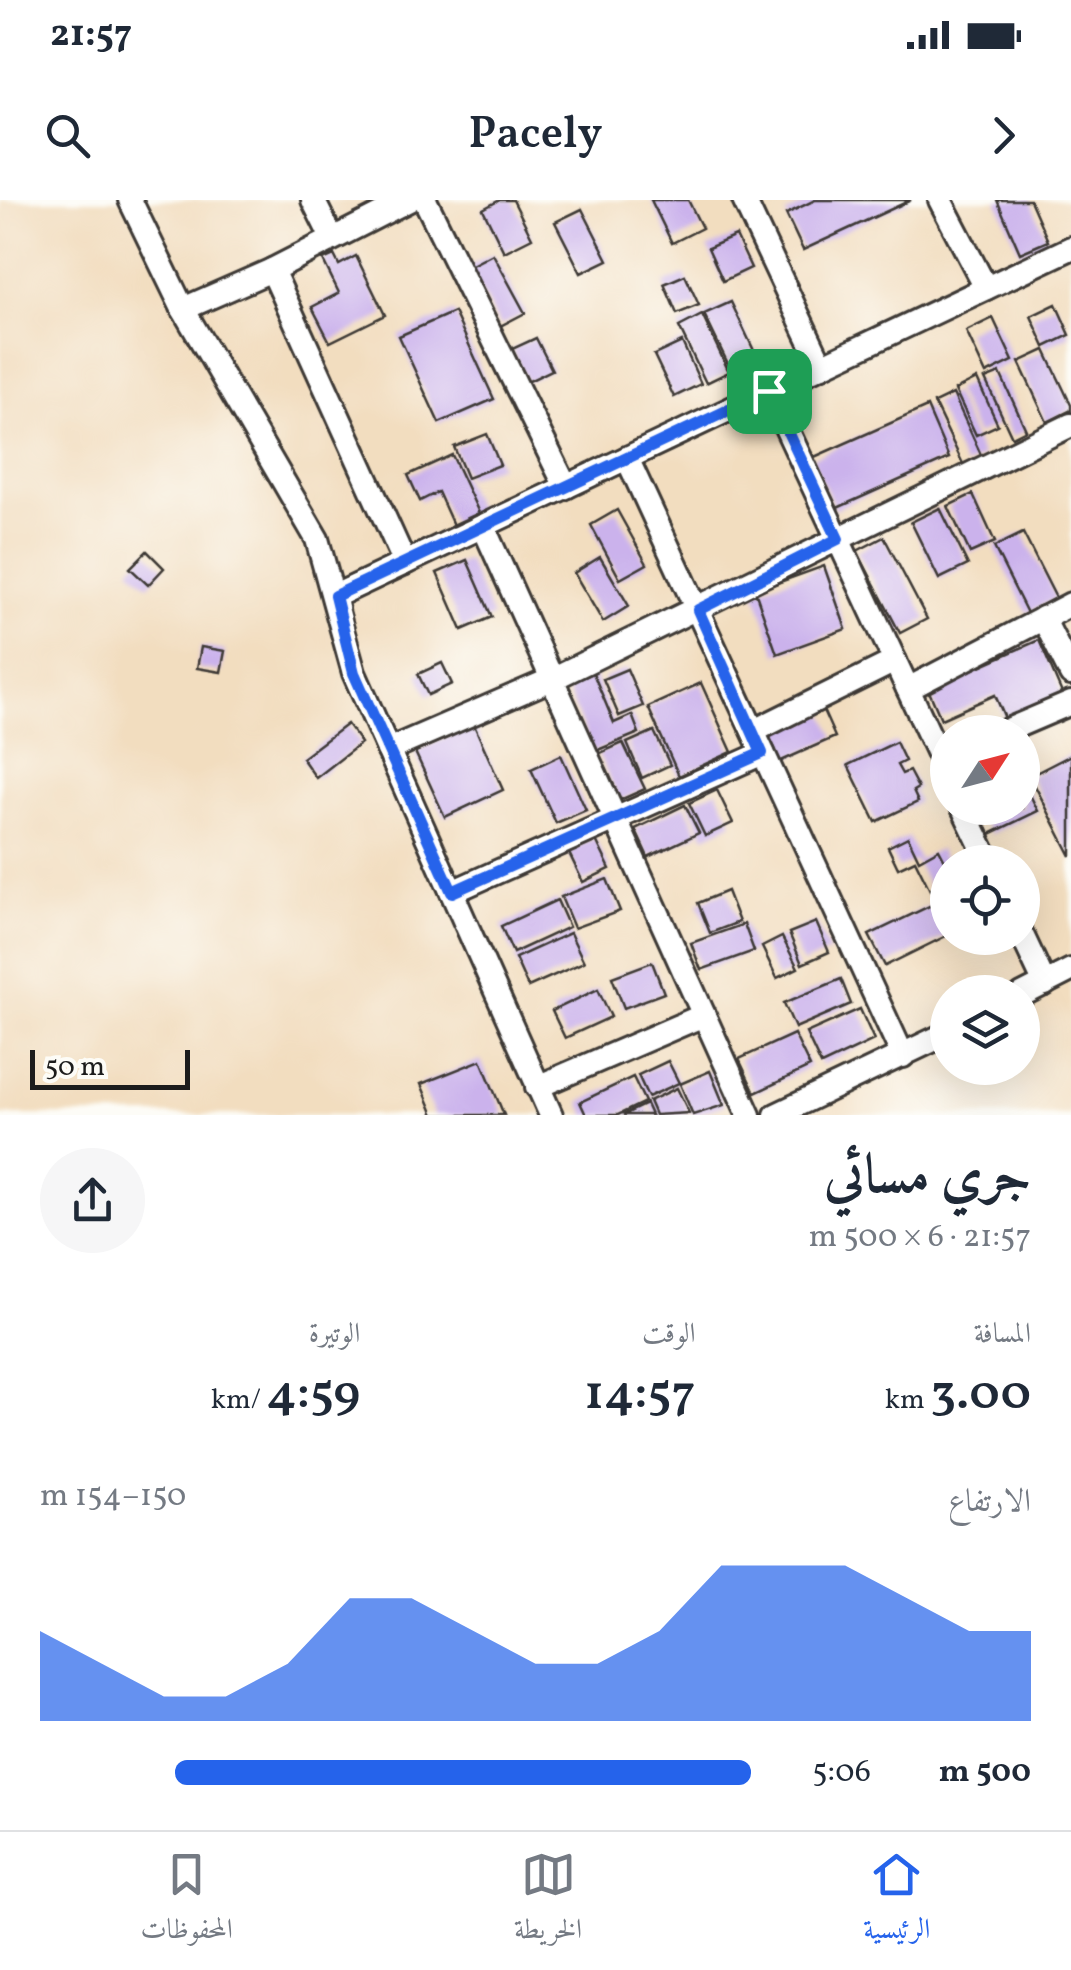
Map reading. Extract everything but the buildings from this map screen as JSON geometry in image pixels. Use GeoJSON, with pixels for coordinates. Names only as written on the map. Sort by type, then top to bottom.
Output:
{"type":"FeatureCollection","features":[{"type":"Feature","properties":{"kind":"street"},"geometry":{"type":"LineString","coordinates":[[130,200],[183,310],[317,538],[354,673],[551,1115]]}},
{"type":"Feature","properties":{"kind":"street"},"geometry":{"type":"LineString","coordinates":[[314,200],[332,238]]}},
{"type":"Feature","properties":{"kind":"street"},"geometry":{"type":"LineString","coordinates":[[183,310],[409,200]]}},
{"type":"Feature","properties":{"kind":"street"},"geometry":{"type":"LineString","coordinates":[[425,200],[566,487]]}},
{"type":"Feature","properties":{"kind":"street"},"geometry":{"type":"LineString","coordinates":[[744,200],[822,366]]}},
{"type":"Feature","properties":{"kind":"street"},"geometry":{"type":"LineString","coordinates":[[940,200],[986,288]]}},
{"type":"Feature","properties":{"kind":"street"},"geometry":{"type":"LineString","coordinates":[[335,596],[986,288],[1068,257]]}},
{"type":"Feature","properties":{"kind":"street"},"geometry":{"type":"LineString","coordinates":[[272,270],[406,563]]}},
{"type":"Feature","properties":{"kind":"street"},"geometry":{"type":"LineString","coordinates":[[769,391],[930,734]]}},
{"type":"Feature","properties":{"kind":"street"},"geometry":{"type":"LineString","coordinates":[[388,750],[698,610],[1071,425]]}},
{"type":"Feature","properties":{"kind":"street"},"geometry":{"type":"LineString","coordinates":[[627,458],[903,1056]]}},
{"type":"Feature","properties":{"kind":"street"},"geometry":{"type":"LineString","coordinates":[[483,526],[750,1115]]}},
{"type":"Feature","properties":{"kind":"street"},"geometry":{"type":"LineString","coordinates":[[908,689],[1071,604]]}},
{"type":"Feature","properties":{"kind":"street"},"geometry":{"type":"LineString","coordinates":[[1043,618],[1071,674]]}},
{"type":"Feature","properties":{"kind":"street"},"geometry":{"type":"LineString","coordinates":[[452,892],[616,819],[895,661]]}},
{"type":"Feature","properties":{"kind":"street"},"geometry":{"type":"LineString","coordinates":[[1040,716],[1071,703]]}},
{"type":"Feature","properties":{"kind":"street"},"geometry":{"type":"LineString","coordinates":[[1031,955],[1045,984]]}},
{"type":"Feature","properties":{"kind":"street"},"geometry":{"type":"LineString","coordinates":[[1040,986],[1071,970]]}},
{"type":"Feature","properties":{"kind":"street"},"geometry":{"type":"LineString","coordinates":[[537,1087],[704,1015]]}},
{"type":"Feature","properties":{"kind":"street"},"geometry":{"type":"LineString","coordinates":[[776,1115],[930,1042]]}},
{"type":"Feature","properties":{"kind":"route"},"geometry":{"type":"LineString","coordinates":[[769,391],[838,539],[698,610],[762,753],[452,892],[354,673],[335,596],[769,391]]}}]}
